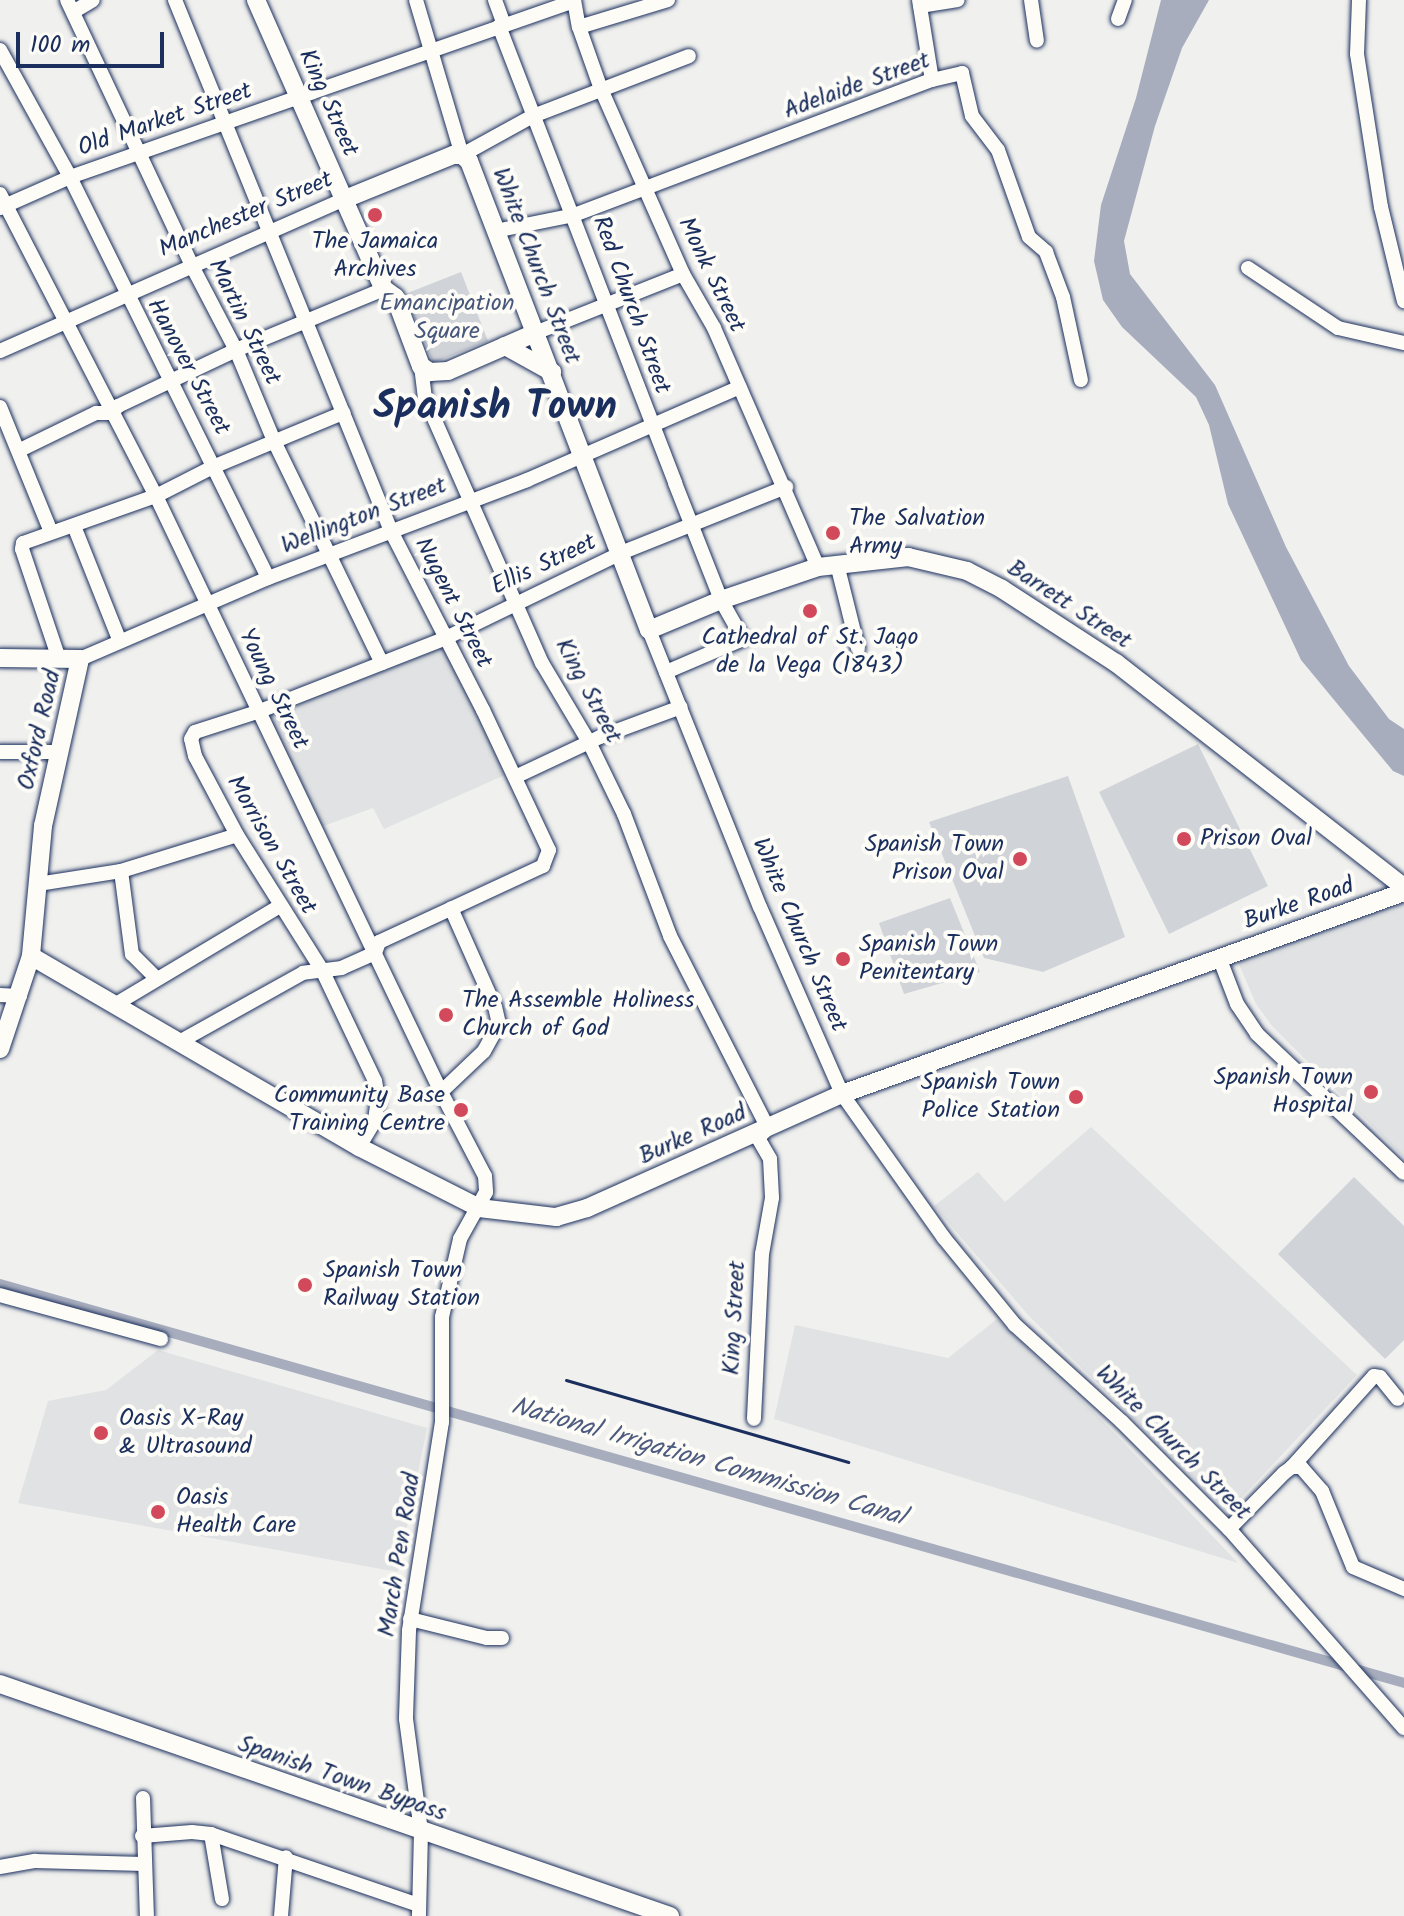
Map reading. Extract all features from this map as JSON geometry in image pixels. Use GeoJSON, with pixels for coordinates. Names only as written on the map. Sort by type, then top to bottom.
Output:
{"type":"FeatureCollection","features":[{"type":"Feature","properties":{"kind":"main road","name":"King Street"},"geometry":{"type":"LineString","coordinates":[[256,0],[384,289],[395,297],[421,366]]}},
{"type":"Feature","properties":{"kind":"main road","name":"Manchester Street"},"geometry":{"type":"LineString","coordinates":[[345,199],[453,155],[462,155]]}},
{"type":"Feature","properties":{"kind":"main road","name":"White Church Street"},"geometry":{"type":"LineString","coordinates":[[462,155],[469,161],[649,630]]}},
{"type":"Feature","properties":{"kind":"main road"},"geometry":{"type":"LineString","coordinates":[[421,366],[430,372],[448,371],[535,333]]}},
{"type":"Feature","properties":{"kind":"main road"},"geometry":{"type":"LineString","coordinates":[[505,346],[552,372]]}},
{"type":"Feature","properties":{"kind":"main road","name":"Barrett Street"},"geometry":{"type":"LineString","coordinates":[[649,630],[721,600],[818,567],[917,559],[967,571],[1002,589],[1116,663],[1404,890]]}},
{"type":"Feature","properties":{"kind":"main road","name":"Wellington Street"},"geometry":{"type":"LineString","coordinates":[[0,658],[80,659]]}},
{"type":"Feature","properties":{"kind":"main road","name":"Oxford Road"},"geometry":{"type":"LineString","coordinates":[[0,1049],[31,956],[43,826],[80,659]]}},
{"type":"Feature","properties":{"kind":"main road","name":"Burke Road"},"geometry":{"type":"LineString","coordinates":[[31,956],[359,1147],[479,1208],[556,1217],[587,1208],[842,1094],[1404,890]]}},
{"type":"Feature","properties":{"kind":"main road","name":"Spanish Town Bypass"},"geometry":{"type":"LineString","coordinates":[[0,1684],[670,1916]]}},
{"type":"Feature","properties":{"kind":"street"},"geometry":{"type":"LineString","coordinates":[[70,6],[93,0]]}},
{"type":"Feature","properties":{"kind":"street","name":"Nugent Street"},"geometry":{"type":"LineString","coordinates":[[175,0],[391,531],[549,850],[543,866],[379,942],[375,953]]}},
{"type":"Feature","properties":{"kind":"street","name":"White Church Street"},"geometry":{"type":"LineString","coordinates":[[416,0],[462,155]]}},
{"type":"Feature","properties":{"kind":"street","name":"Red Church Street"},"geometry":{"type":"LineString","coordinates":[[495,0],[533,116],[574,215],[652,426],[721,600],[743,639],[666,672]]}},
{"type":"Feature","properties":{"kind":"street","name":"Old Market Street"},"geometry":{"type":"LineString","coordinates":[[2,203],[574,0]]}},
{"type":"Feature","properties":{"kind":"street","name":"Monk Street"},"geometry":{"type":"LineString","coordinates":[[574,0],[579,27],[601,89],[683,274],[714,328],[786,487],[818,567]]}},
{"type":"Feature","properties":{"kind":"street"},"geometry":{"type":"LineString","coordinates":[[579,27],[668,0]]}},
{"type":"Feature","properties":{"kind":"street"},"geometry":{"type":"LineString","coordinates":[[932,80],[920,3],[958,0]]}},
{"type":"Feature","properties":{"kind":"street"},"geometry":{"type":"LineString","coordinates":[[1031,0],[1037,41]]}},
{"type":"Feature","properties":{"kind":"street"},"geometry":{"type":"LineString","coordinates":[[1118,19],[1125,0]]}},
{"type":"Feature","properties":{"kind":"street"},"geometry":{"type":"LineString","coordinates":[[1359,0],[1357,54],[1381,207],[1404,301]]}},
{"type":"Feature","properties":{"kind":"street","name":"Martin Street"},"geometry":{"type":"LineString","coordinates":[[70,6],[382,663]]}},
{"type":"Feature","properties":{"kind":"street","name":"Hanover Street"},"geometry":{"type":"LineString","coordinates":[[0,50],[70,177],[268,578]]}},
{"type":"Feature","properties":{"kind":"street","name":"Manchester Street"},"geometry":{"type":"LineString","coordinates":[[462,155],[533,116],[689,56]]}},
{"type":"Feature","properties":{"kind":"street","name":"Adelaide Street"},"geometry":{"type":"LineString","coordinates":[[495,231],[574,215],[932,80],[962,73],[972,116],[998,150],[1029,237],[1046,252],[1063,297],[1081,380]]}},
{"type":"Feature","properties":{"kind":"street","name":"Manchester Street"},"geometry":{"type":"LineString","coordinates":[[0,351],[125,293],[345,199]]}},
{"type":"Feature","properties":{"kind":"street","name":"Young Street"},"geometry":{"type":"LineString","coordinates":[[2,203],[156,496],[441,1092],[485,1176],[486,1192],[479,1208]]}},
{"type":"Feature","properties":{"kind":"street"},"geometry":{"type":"LineString","coordinates":[[1248,268],[1338,328],[1404,343]]}},
{"type":"Feature","properties":{"kind":"street"},"geometry":{"type":"LineString","coordinates":[[535,333],[683,274]]}},
{"type":"Feature","properties":{"kind":"street"},"geometry":{"type":"LineString","coordinates":[[20,450],[96,413],[111,413],[118,406],[169,380],[236,350],[384,289]]}},
{"type":"Feature","properties":{"kind":"street","name":"King Street"},"geometry":{"type":"LineString","coordinates":[[421,366],[425,398],[542,663],[589,742],[624,814],[670,936],[768,1128],[758,1138],[770,1159],[772,1198],[762,1254],[754,1419]]}},
{"type":"Feature","properties":{"kind":"street","name":"Wellington Street"},"geometry":{"type":"LineString","coordinates":[[80,659],[119,639],[207,606],[268,578],[584,456],[740,387]]}},
{"type":"Feature","properties":{"kind":"street"},"geometry":{"type":"LineString","coordinates":[[0,407],[51,532]]}},
{"type":"Feature","properties":{"kind":"street"},"geometry":{"type":"LineString","coordinates":[[59,659],[22,549],[23,543],[156,496],[215,466],[343,413]]}},
{"type":"Feature","properties":{"kind":"street","name":"Ellis Street"},"geometry":{"type":"LineString","coordinates":[[191,739],[195,732],[260,711],[446,638],[621,553],[786,487]]}},
{"type":"Feature","properties":{"kind":"street"},"geometry":{"type":"LineString","coordinates":[[74,526],[119,639]]}},
{"type":"Feature","properties":{"kind":"street"},"geometry":{"type":"LineString","coordinates":[[837,564],[858,648]]}},
{"type":"Feature","properties":{"kind":"street","name":"White Church Street"},"geometry":{"type":"LineString","coordinates":[[649,630],[760,907],[842,1094],[867,1124],[944,1238],[1015,1325],[1122,1422],[1229,1529],[1404,1728]]}},
{"type":"Feature","properties":{"kind":"street"},"geometry":{"type":"LineString","coordinates":[[515,777],[589,742],[681,707]]}},
{"type":"Feature","properties":{"kind":"street","name":"Morrison Street"},"geometry":{"type":"LineString","coordinates":[[191,739],[195,756],[237,835],[322,970],[375,1081],[378,1098],[375,1120],[359,1147]]}},
{"type":"Feature","properties":{"kind":"street"},"geometry":{"type":"LineString","coordinates":[[0,752],[58,752]]}},
{"type":"Feature","properties":{"kind":"street"},"geometry":{"type":"LineString","coordinates":[[38,884],[121,871],[237,835]]}},
{"type":"Feature","properties":{"kind":"street"},"geometry":{"type":"LineString","coordinates":[[121,871],[132,954],[156,978]]}},
{"type":"Feature","properties":{"kind":"street"},"geometry":{"type":"LineString","coordinates":[[116,1004],[280,906]]}},
{"type":"Feature","properties":{"kind":"street"},"geometry":{"type":"LineString","coordinates":[[441,1092],[484,1051],[499,1024],[495,1007],[451,908]]}},
{"type":"Feature","properties":{"kind":"street"},"geometry":{"type":"LineString","coordinates":[[179,1042],[303,973],[342,968],[375,953]]}},
{"type":"Feature","properties":{"kind":"street"},"geometry":{"type":"LineString","coordinates":[[1219,957],[1237,1004],[1257,1034],[1404,1173]]}},
{"type":"Feature","properties":{"kind":"street"},"geometry":{"type":"LineString","coordinates":[[0,995],[20,996]]}},
{"type":"Feature","properties":{"kind":"street","name":"March Pen Road"},"geometry":{"type":"LineString","coordinates":[[418,1910],[421,1832],[406,1719],[410,1619],[442,1422],[442,1317],[460,1239],[479,1208]]}},
{"type":"Feature","properties":{"kind":"street"},"geometry":{"type":"LineString","coordinates":[[0,1295],[161,1339]]}},
{"type":"Feature","properties":{"kind":"street"},"geometry":{"type":"LineString","coordinates":[[1229,1529],[1292,1467],[1374,1376],[1380,1377],[1398,1399]]}},
{"type":"Feature","properties":{"kind":"street"},"geometry":{"type":"LineString","coordinates":[[1292,1467],[1301,1467],[1322,1491],[1353,1567],[1404,1589]]}},
{"type":"Feature","properties":{"kind":"street"},"geometry":{"type":"LineString","coordinates":[[410,1619],[487,1638],[502,1638]]}},
{"type":"Feature","properties":{"kind":"street"},"geometry":{"type":"LineString","coordinates":[[143,1798],[147,1916]]}},
{"type":"Feature","properties":{"kind":"street"},"geometry":{"type":"LineString","coordinates":[[142,1836],[211,1834],[286,1857],[418,1910]]}},
{"type":"Feature","properties":{"kind":"street"},"geometry":{"type":"LineString","coordinates":[[211,1834],[222,1899]]}},
{"type":"Feature","properties":{"kind":"street"},"geometry":{"type":"LineString","coordinates":[[281,1916],[286,1857]]}},
{"type":"Feature","properties":{"kind":"street"},"geometry":{"type":"LineString","coordinates":[[0,1867],[35,1861],[143,1864]]}},
{"type":"Feature","properties":{"kind":"shaded area"},"geometry":{"type":"Polygon","coordinates":[[[443,646],[507,774],[384,829],[373,808],[318,828],[264,714],[443,646]]]}},
{"type":"Feature","properties":{"kind":"shaded area","name":"Spanish Town Hospital"},"geometry":{"type":"Polygon","coordinates":[[[1404,896],[1404,1158],[1272,1026],[1256,1004],[1238,962],[1404,896]]]}},
{"type":"Feature","properties":{"kind":"shaded area"},"geometry":{"type":"Polygon","coordinates":[[[1091,1127],[1357,1375],[1228,1512],[1029,1316],[934,1206],[978,1172],[1005,1202],[1091,1127]]]}},
{"type":"Feature","properties":{"kind":"shaded area"},"geometry":{"type":"Polygon","coordinates":[[[997,1319],[1101,1419],[1238,1563],[774,1419],[795,1325],[948,1358],[997,1319]]]}},
{"type":"Feature","properties":{"kind":"shaded area"},"geometry":{"type":"Polygon","coordinates":[[[158,1350],[427,1428],[398,1572],[18,1503],[48,1401],[106,1390],[158,1350]]]}},
{"type":"Feature","properties":{"kind":"green space","name":"Emancipation Square"},"geometry":{"type":"Polygon","coordinates":[[[461,272],[488,341],[433,363],[405,294],[461,272]]]}},
{"type":"Feature","properties":{"kind":"green space","name":"Prison Oval"},"geometry":{"type":"Polygon","coordinates":[[[1198,744],[1268,886],[1169,934],[1099,792],[1198,744]]]}},
{"type":"Feature","properties":{"kind":"green space","name":"Spanish Town Prison Oval"},"geometry":{"type":"Polygon","coordinates":[[[1068,776],[1125,937],[1043,972],[984,958],[929,822],[1068,776]]]}},
{"type":"Feature","properties":{"kind":"green space"},"geometry":{"type":"Polygon","coordinates":[[[950,898],[980,972],[904,994],[879,923],[950,898]]]}},
{"type":"Feature","properties":{"kind":"green space"},"geometry":{"type":"Polygon","coordinates":[[[1354,1177],[1404,1226],[1404,1340],[1385,1359],[1278,1254],[1354,1177]]]}},
{"type":"Feature","properties":{"kind":"water"},"geometry":{"type":"Polygon","coordinates":[[[1161,0],[1209,0],[1182,48],[1155,126],[1124,241],[1130,274],[1215,385],[1286,547],[1349,666],[1389,719],[1404,729],[1404,776],[1393,771],[1301,660],[1228,504],[1209,425],[1196,397],[1122,327],[1103,300],[1094,261],[1101,205],[1136,98],[1161,0]]]}},
{"type":"Feature","properties":{"kind":"waterway","name":"National Irrigation Commission Canal"},"geometry":{"type":"LineString","coordinates":[[0,1284],[1404,1683]]}},
{"type":"Feature","properties":{"kind":"railway"},"geometry":{"type":"LineString","coordinates":[[566,1380],[848,1462]]}},
{"type":"Feature","properties":{"kind":"place","name":"The Jamaica Archives"},"geometry":{"type":"Point","coordinates":[375,215]}},
{"type":"Feature","properties":{"kind":"place","name":"The Salvation Army"},"geometry":{"type":"Point","coordinates":[833,533]}},
{"type":"Feature","properties":{"kind":"place","name":"Cathedral of St. Jago de la Vega (1843)"},"geometry":{"type":"Point","coordinates":[810,611]}},
{"type":"Feature","properties":{"kind":"place","name":"Prison Oval"},"geometry":{"type":"Point","coordinates":[1184,839]}},
{"type":"Feature","properties":{"kind":"place","name":"Spanish Town Prison Oval"},"geometry":{"type":"Point","coordinates":[1020,859]}},
{"type":"Feature","properties":{"kind":"place","name":"Spanish Town Penitentary"},"geometry":{"type":"Point","coordinates":[843,959]}},
{"type":"Feature","properties":{"kind":"place","name":"The Assemble Holiness Church of God"},"geometry":{"type":"Point","coordinates":[446,1015]}},
{"type":"Feature","properties":{"kind":"place","name":"Spanish Town Hospital"},"geometry":{"type":"Point","coordinates":[1371,1092]}},
{"type":"Feature","properties":{"kind":"place","name":"Spanish Town Police Station"},"geometry":{"type":"Point","coordinates":[1076,1097]}},
{"type":"Feature","properties":{"kind":"place","name":"Community Base Training Centre"},"geometry":{"type":"Point","coordinates":[461,1110]}},
{"type":"Feature","properties":{"kind":"place","name":"Spanish Town Railway Station"},"geometry":{"type":"Point","coordinates":[305,1285]}},
{"type":"Feature","properties":{"kind":"place","name":"Oasis X-Ray & Ultrasound"},"geometry":{"type":"Point","coordinates":[101,1433]}},
{"type":"Feature","properties":{"kind":"place","name":"Oasis Health Care"},"geometry":{"type":"Point","coordinates":[158,1512]}},
{"type":"Feature","properties":{"kind":"district","name":"Spanish Town"},"geometry":{"type":"Point","coordinates":[495,407]}}]}
